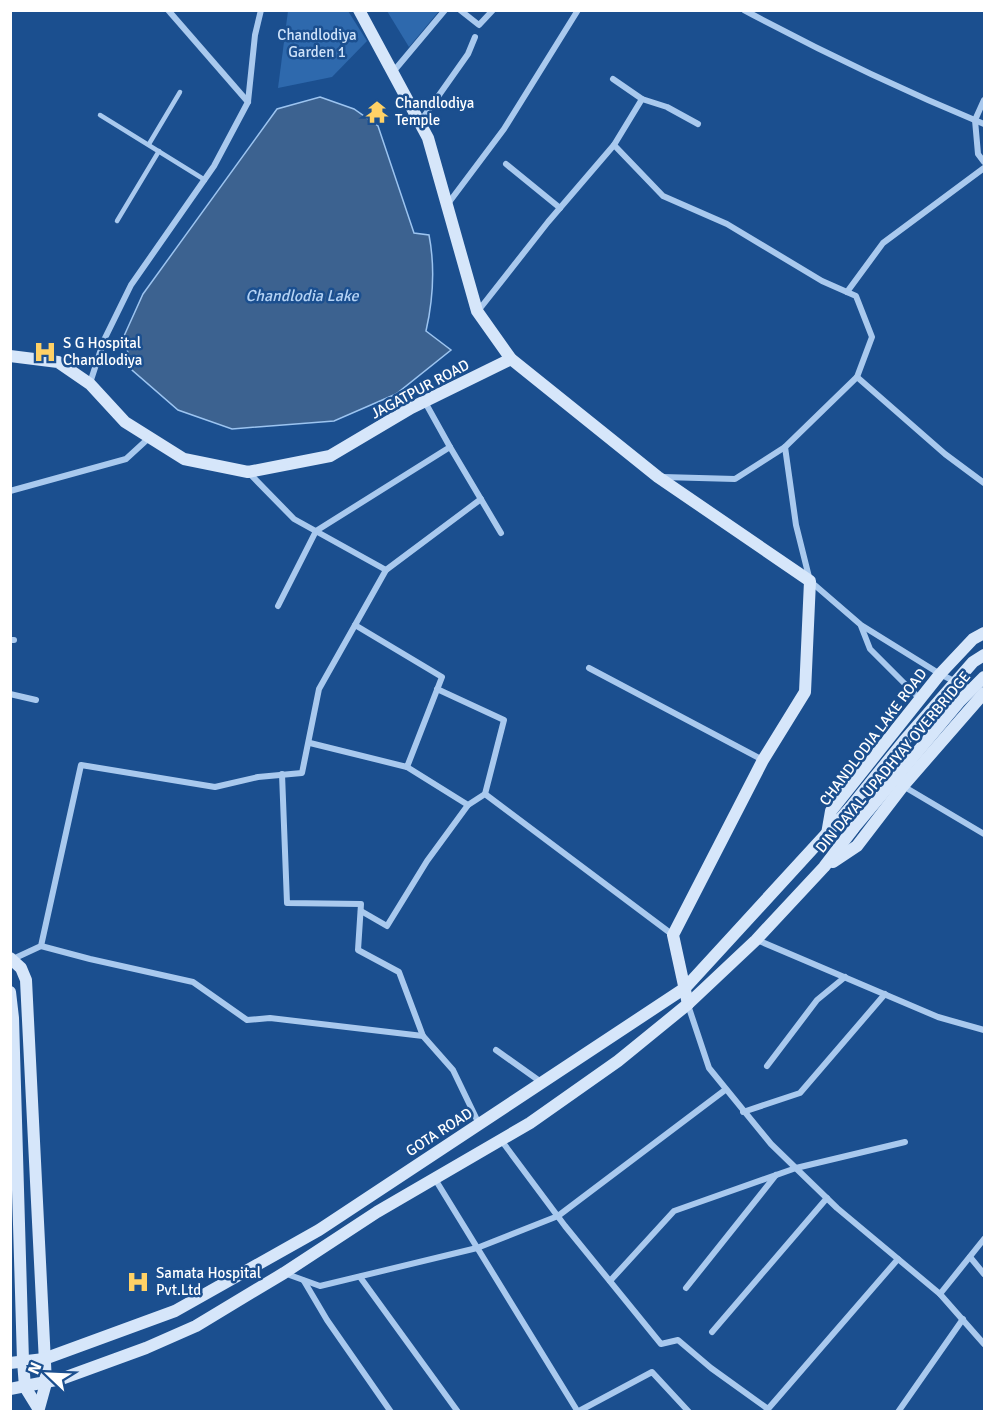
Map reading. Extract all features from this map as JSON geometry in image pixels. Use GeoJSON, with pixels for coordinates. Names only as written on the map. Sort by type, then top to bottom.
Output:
{"type":"FeatureCollection","features":[{"type":"Feature","properties":{"kind":"street"},"geometry":{"type":"LineString","coordinates":[[168,10],[248,102]]}},
{"type":"Feature","properties":{"kind":"street"},"geometry":{"type":"LineString","coordinates":[[90,384],[104,340],[131,285],[214,166],[248,102],[255,35],[261,10]]}},
{"type":"Feature","properties":{"kind":"street"},"geometry":{"type":"LineString","coordinates":[[359,10],[428,138],[477,311],[511,359],[658,477],[810,581]]}},
{"type":"Feature","properties":{"kind":"street"},"geometry":{"type":"LineString","coordinates":[[393,73],[445,10]]}},
{"type":"Feature","properties":{"kind":"street"},"geometry":{"type":"LineString","coordinates":[[460,10],[479,25],[493,10]]}},
{"type":"Feature","properties":{"kind":"street"},"geometry":{"type":"LineString","coordinates":[[447,205],[504,129],[578,10]]}},
{"type":"Feature","properties":{"kind":"street"},"geometry":{"type":"LineString","coordinates":[[744,10],[816,49],[923,99],[984,124]]}},
{"type":"Feature","properties":{"kind":"street"},"geometry":{"type":"LineString","coordinates":[[420,123],[468,54],[475,37]]}},
{"type":"Feature","properties":{"kind":"street"},"geometry":{"type":"LineString","coordinates":[[614,79],[642,99],[668,107],[698,124]]}},
{"type":"Feature","properties":{"kind":"street"},"geometry":{"type":"LineString","coordinates":[[477,311],[560,208],[614,146],[642,99]]}},
{"type":"Feature","properties":{"kind":"street"},"geometry":{"type":"LineString","coordinates":[[984,100],[975,120],[978,154],[984,162]]}},
{"type":"Feature","properties":{"kind":"street"},"geometry":{"type":"LineString","coordinates":[[614,146],[663,196],[727,224],[822,281],[856,296],[872,337],[858,377],[785,447],[735,479],[658,477]]}},
{"type":"Feature","properties":{"kind":"street"},"geometry":{"type":"LineString","coordinates":[[506,164],[560,208]]}},
{"type":"Feature","properties":{"kind":"street"},"geometry":{"type":"LineString","coordinates":[[847,292],[883,243],[984,168]]}},
{"type":"Feature","properties":{"kind":"street","name":"JAGATPUR ROAD"},"geometry":{"type":"LineString","coordinates":[[10,356],[58,362],[90,384],[125,422],[184,459],[248,472],[330,456],[424,401],[511,359]]}},
{"type":"Feature","properties":{"kind":"street"},"geometry":{"type":"LineString","coordinates":[[858,377],[945,454],[984,483]]}},
{"type":"Feature","properties":{"kind":"street"},"geometry":{"type":"LineString","coordinates":[[424,401],[501,533]]}},
{"type":"Feature","properties":{"kind":"street"},"geometry":{"type":"LineString","coordinates":[[10,491],[126,459],[150,437]]}},
{"type":"Feature","properties":{"kind":"street"},"geometry":{"type":"LineString","coordinates":[[278,606],[316,531],[450,447]]}},
{"type":"Feature","properties":{"kind":"street"},"geometry":{"type":"LineString","coordinates":[[785,447],[796,525],[810,581],[805,692],[763,760],[673,935],[688,1004],[709,1068],[743,1112],[771,1144],[827,1198],[940,1294],[984,1344]]}},
{"type":"Feature","properties":{"kind":"street"},"geometry":{"type":"LineString","coordinates":[[248,472],[294,519],[386,570]]}},
{"type":"Feature","properties":{"kind":"street"},"geometry":{"type":"LineString","coordinates":[[41,946],[81,765],[214,788],[258,777],[302,773],[310,743],[319,689],[386,570],[481,499]]}},
{"type":"Feature","properties":{"kind":"street","name":"CHANDLODIA LAKE ROAD"},"geometry":{"type":"LineString","coordinates":[[810,581],[861,626],[940,674],[831,811],[826,835]]}},
{"type":"Feature","properties":{"kind":"street"},"geometry":{"type":"LineString","coordinates":[[355,625],[442,677],[407,767]]}},
{"type":"Feature","properties":{"kind":"street"},"geometry":{"type":"LineString","coordinates":[[861,626],[870,649],[920,699]]}},
{"type":"Feature","properties":{"kind":"street"},"geometry":{"type":"LineString","coordinates":[[10,1389],[46,1383],[146,1348],[196,1326],[284,1273],[377,1212],[531,1123],[618,1061],[688,1004],[756,940],[824,867],[857,846],[903,786],[983,694],[940,674],[973,639],[984,633]]}},
{"type":"Feature","properties":{"kind":"street","name":"DIN DAYAL UPADHYAY OVERBRIDGE"},"geometry":{"type":"LineString","coordinates":[[826,835],[973,662],[984,655]]}},
{"type":"Feature","properties":{"kind":"street"},"geometry":{"type":"LineString","coordinates":[[589,668],[763,760]]}},
{"type":"Feature","properties":{"kind":"street","name":"DIN DAYAL UPADHYAY OVERBRIDGE"},"geometry":{"type":"LineString","coordinates":[[824,867],[960,701],[984,677]]}},
{"type":"Feature","properties":{"kind":"street"},"geometry":{"type":"LineString","coordinates":[[360,911],[387,926],[427,861],[468,805],[485,794],[504,720],[437,689]]}},
{"type":"Feature","properties":{"kind":"street"},"geometry":{"type":"LineString","coordinates":[[10,694],[36,700]]}},
{"type":"Feature","properties":{"kind":"street"},"geometry":{"type":"LineString","coordinates":[[310,743],[407,767],[468,805]]}},
{"type":"Feature","properties":{"kind":"street"},"geometry":{"type":"LineString","coordinates":[[282,774],[287,903],[361,904],[358,950],[399,972],[423,1036],[453,1070],[479,1124]]}},
{"type":"Feature","properties":{"kind":"street"},"geometry":{"type":"LineString","coordinates":[[903,786],[984,834]]}},
{"type":"Feature","properties":{"kind":"street"},"geometry":{"type":"LineString","coordinates":[[485,794],[673,935]]}},
{"type":"Feature","properties":{"kind":"street","name":"GOTA ROAD"},"geometry":{"type":"LineString","coordinates":[[17,1362],[44,1359],[175,1311],[319,1230],[685,988],[826,835]]}},
{"type":"Feature","properties":{"kind":"street"},"geometry":{"type":"LineString","coordinates":[[756,940],[938,1017],[984,1030]]}},
{"type":"Feature","properties":{"kind":"street"},"geometry":{"type":"LineString","coordinates":[[38,1410],[46,1383],[26,980],[21,968],[12,958],[41,946],[193,982],[247,1020],[270,1018],[423,1036]]}},
{"type":"Feature","properties":{"kind":"street"},"geometry":{"type":"LineString","coordinates":[[767,1066],[817,1000],[845,977]]}},
{"type":"Feature","properties":{"kind":"street"},"geometry":{"type":"LineString","coordinates":[[10,992],[19,1180],[17,1362],[25,1387],[38,1410]]}},
{"type":"Feature","properties":{"kind":"street"},"geometry":{"type":"LineString","coordinates":[[743,1112],[800,1093],[885,994]]}},
{"type":"Feature","properties":{"kind":"street"},"geometry":{"type":"LineString","coordinates":[[496,1050],[542,1083]]}},
{"type":"Feature","properties":{"kind":"street"},"geometry":{"type":"LineString","coordinates":[[284,1273],[320,1286],[477,1248],[558,1216],[725,1090]]}},
{"type":"Feature","properties":{"kind":"street"},"geometry":{"type":"LineString","coordinates":[[501,1140],[558,1216],[661,1344],[678,1340],[711,1368],[768,1410],[898,1259]]}},
{"type":"Feature","properties":{"kind":"street"},"geometry":{"type":"LineString","coordinates":[[610,1281],[674,1211],[796,1168],[905,1142]]}},
{"type":"Feature","properties":{"kind":"street"},"geometry":{"type":"LineString","coordinates":[[686,1288],[777,1175]]}},
{"type":"Feature","properties":{"kind":"street"},"geometry":{"type":"LineString","coordinates":[[435,1178],[578,1411],[652,1372],[689,1412]]}},
{"type":"Feature","properties":{"kind":"street"},"geometry":{"type":"LineString","coordinates":[[19,1180],[35,1179]]}},
{"type":"Feature","properties":{"kind":"street"},"geometry":{"type":"LineString","coordinates":[[712,1332],[827,1198]]}},
{"type":"Feature","properties":{"kind":"street"},"geometry":{"type":"LineString","coordinates":[[940,1294],[984,1239]]}},
{"type":"Feature","properties":{"kind":"street"},"geometry":{"type":"LineString","coordinates":[[970,1257],[984,1274]]}},
{"type":"Feature","properties":{"kind":"street"},"geometry":{"type":"LineString","coordinates":[[360,1277],[458,1412]]}},
{"type":"Feature","properties":{"kind":"street"},"geometry":{"type":"LineString","coordinates":[[304,1280],[327,1320],[391,1412]]}},
{"type":"Feature","properties":{"kind":"street"},"geometry":{"type":"LineString","coordinates":[[898,1412],[963,1319]]}},
{"type":"Feature","properties":{"kind":"lane"},"geometry":{"type":"LineString","coordinates":[[148,144],[180,92]]}},
{"type":"Feature","properties":{"kind":"lane"},"geometry":{"type":"LineString","coordinates":[[100,115],[205,180]]}},
{"type":"Feature","properties":{"kind":"lane"},"geometry":{"type":"LineString","coordinates":[[117,221],[159,151]]}},
{"type":"Feature","properties":{"kind":"green space","name":"Chandlodiya Garden 1"},"geometry":{"type":"Polygon","coordinates":[[[288,11],[348,11],[367,41],[332,77],[278,88],[288,11]]]}},
{"type":"Feature","properties":{"kind":"green space"},"geometry":{"type":"Polygon","coordinates":[[[387,11],[439,11],[409,47],[387,11]]]}},
{"type":"Feature","properties":{"kind":"water","name":"Chandlodia Lake"},"geometry":{"type":"Polygon","coordinates":[[[320,97],[354,109],[378,126],[414,233],[429,235],[432,283],[426,331],[451,350],[396,394],[334,421],[232,429],[178,410],[132,370],[124,336],[143,294],[277,109],[320,97]]]}},
{"type":"Feature","properties":{"kind":"place","name":"Chandlodiya Temple"},"geometry":{"type":"Point","coordinates":[377,112]}},
{"type":"Feature","properties":{"kind":"place","name":"S G Hospital Chandlodiya"},"geometry":{"type":"Point","coordinates":[45,352]}},
{"type":"Feature","properties":{"kind":"place","name":"Samata Hospital Pvt.Ltd"},"geometry":{"type":"Point","coordinates":[138,1282]}}]}
